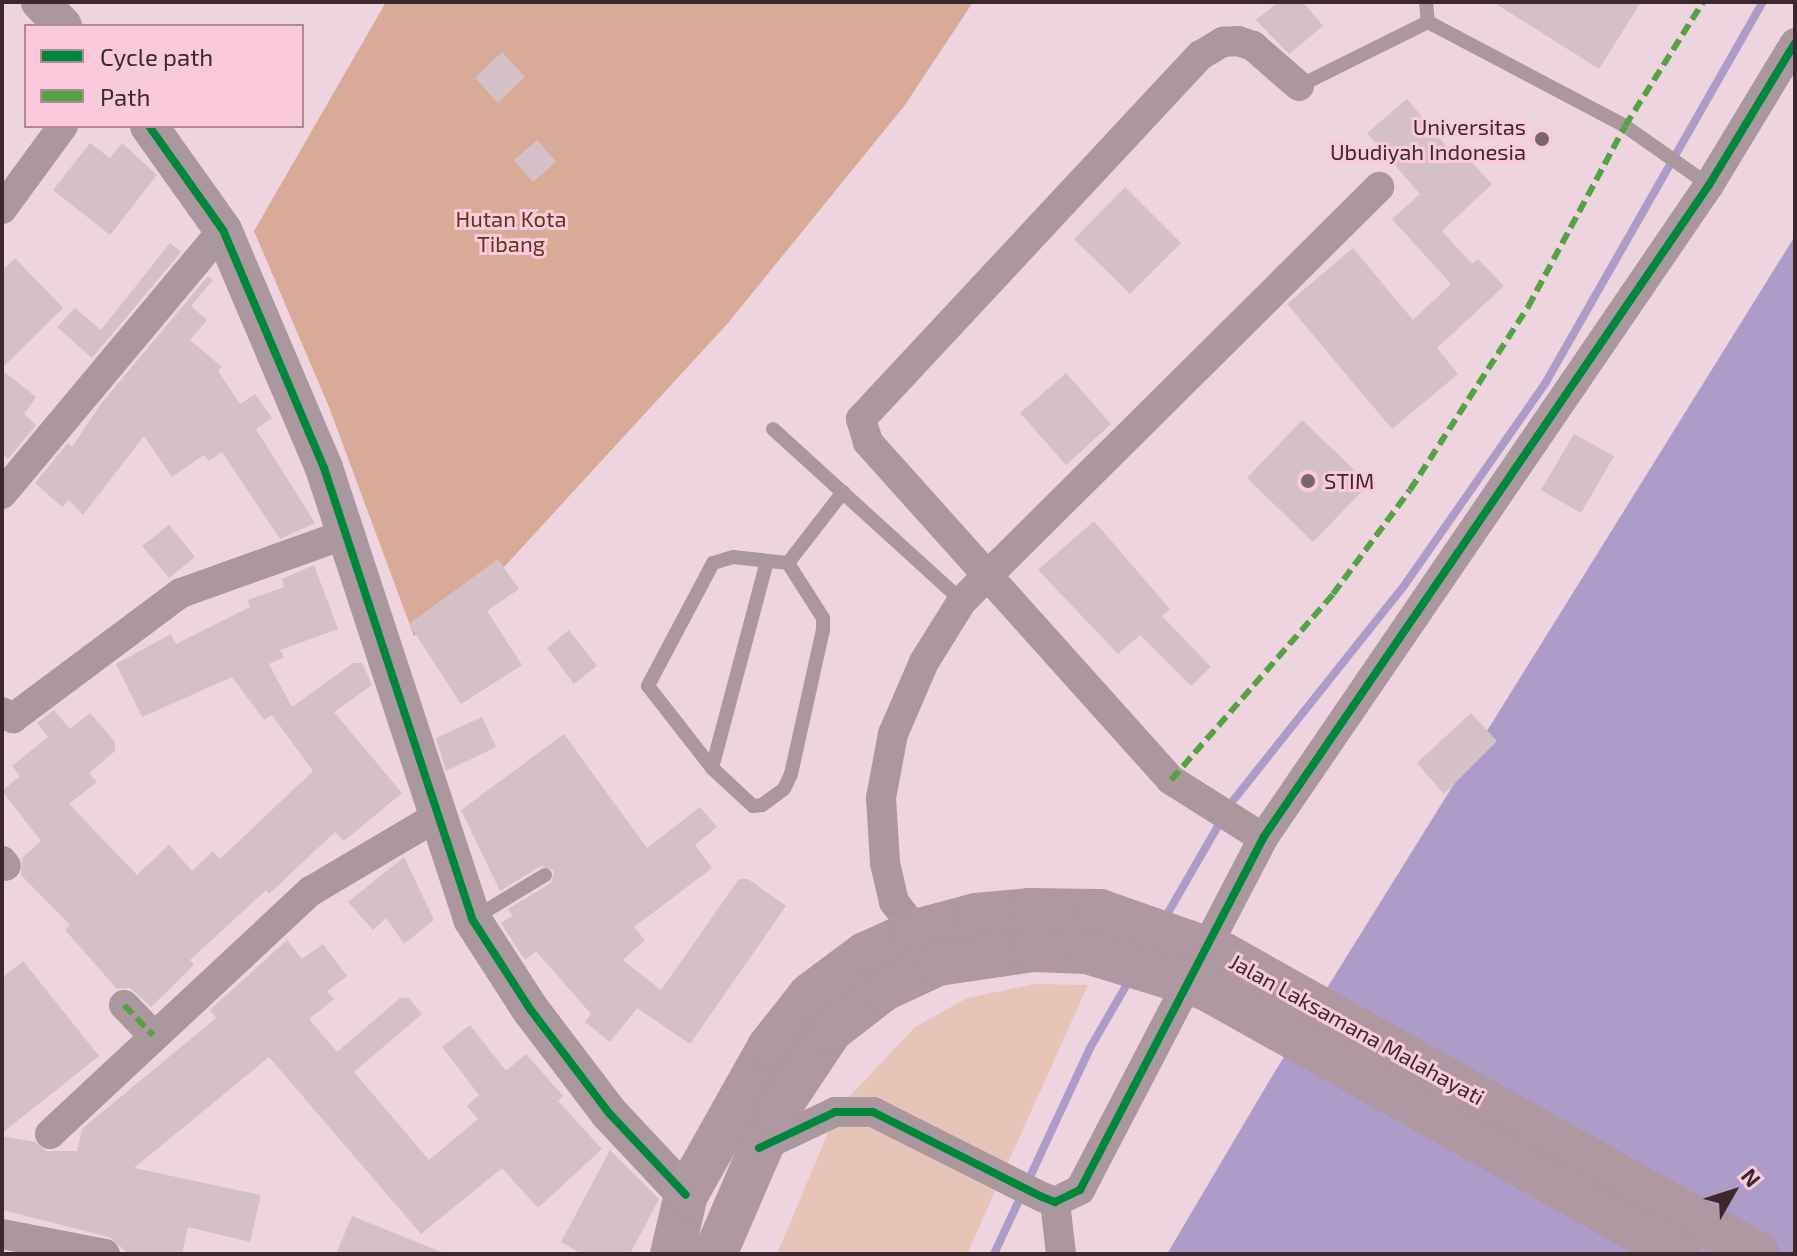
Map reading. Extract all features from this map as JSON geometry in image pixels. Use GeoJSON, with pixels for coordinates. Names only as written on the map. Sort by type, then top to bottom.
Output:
{"type":"FeatureCollection","features":[{"type":"Feature","properties":{"kind":"highway","name":"Jalan Laksamana Malahayati"},"geometry":{"type":"LineString","coordinates":[[672,1254],[686,1195],[791,1016],[865,954],[916,931],[976,915],[1100,911],[1316,1028],[1758,1254]]}},
{"type":"Feature","properties":{"kind":"highway","name":"Jalan Laksamana Malahayati"},"geometry":{"type":"LineString","coordinates":[[715,1254],[759,1148],[800,1069],[831,1030],[884,989],[938,964],[983,954],[1087,952],[1215,972]]}},
{"type":"Feature","properties":{"kind":"highway","name":"Jalan Laksamana Malahayati"},"geometry":{"type":"LineString","coordinates":[[1316,1028],[1679,1254]]}},
{"type":"Feature","properties":{"kind":"street"},"geometry":{"type":"LineString","coordinates":[[40,2],[61,24]]}},
{"type":"Feature","properties":{"kind":"street"},"geometry":{"type":"LineString","coordinates":[[1263,838],[1239,820],[1187,792],[993,575],[868,442],[862,430],[865,412],[1201,55],[1223,42],[1238,41],[1253,46],[1299,86]]}},
{"type":"Feature","properties":{"kind":"street"},"geometry":{"type":"LineString","coordinates":[[759,1148],[797,1126],[854,1110],[891,1118],[1049,1199],[1080,1190],[1263,838],[1700,176],[1795,43]]}},
{"type":"Feature","properties":{"kind":"street"},"geometry":{"type":"LineString","coordinates":[[2,209],[62,128]]}},
{"type":"Feature","properties":{"kind":"street"},"geometry":{"type":"LineString","coordinates":[[150,128],[223,230],[346,534],[436,817],[472,919],[530,1009],[609,1113],[686,1195]]}},
{"type":"Feature","properties":{"kind":"street"},"geometry":{"type":"LineString","coordinates":[[916,931],[894,902],[885,863],[881,798],[893,734],[924,662],[962,601],[993,575],[1379,187]]}},
{"type":"Feature","properties":{"kind":"street"},"geometry":{"type":"LineString","coordinates":[[2,494],[223,230]]}},
{"type":"Feature","properties":{"kind":"street"},"geometry":{"type":"LineString","coordinates":[[6,719],[181,593],[346,534]]}},
{"type":"Feature","properties":{"kind":"street"},"geometry":{"type":"LineString","coordinates":[[50,1134],[153,1035],[331,876],[436,817]]}},
{"type":"Feature","properties":{"kind":"street"},"geometry":{"type":"LineString","coordinates":[[124,1005],[153,1035]]}},
{"type":"Feature","properties":{"kind":"street"},"geometry":{"type":"LineString","coordinates":[[1049,1199],[1061,1254]]}},
{"type":"Feature","properties":{"kind":"street"},"geometry":{"type":"LineString","coordinates":[[2,1234],[105,1254]]}},
{"type":"Feature","properties":{"kind":"lane"},"geometry":{"type":"LineString","coordinates":[[1426,2],[1428,22]]}},
{"type":"Feature","properties":{"kind":"lane"},"geometry":{"type":"LineString","coordinates":[[1299,86],[1428,22]]}},
{"type":"Feature","properties":{"kind":"lane"},"geometry":{"type":"LineString","coordinates":[[1428,22],[1625,126],[1700,176]]}},
{"type":"Feature","properties":{"kind":"lane"},"geometry":{"type":"LineString","coordinates":[[773,429],[962,601]]}},
{"type":"Feature","properties":{"kind":"lane"},"geometry":{"type":"LineString","coordinates":[[788,563],[843,492]]}},
{"type":"Feature","properties":{"kind":"lane"},"geometry":{"type":"LineString","coordinates":[[733,557],[788,563],[823,618],[791,774],[784,789],[762,805],[753,806],[712,768],[650,691],[649,682],[713,563],[733,557]]}},
{"type":"Feature","properties":{"kind":"lane"},"geometry":{"type":"LineString","coordinates":[[712,768],[767,562]]}},
{"type":"Feature","properties":{"kind":"lane"},"geometry":{"type":"LineString","coordinates":[[472,919],[545,875]]}},
{"type":"Feature","properties":{"kind":"shaded area"},"geometry":{"type":"Polygon","coordinates":[[[1795,236],[1795,1254],[1167,1254],[1271,1078],[1795,236]]]}},
{"type":"Feature","properties":{"kind":"shaded area"},"geometry":{"type":"Polygon","coordinates":[[[1035,984],[1088,985],[967,1254],[777,1254],[827,1135],[850,1096],[915,1027],[967,998],[1035,984]]]}},
{"type":"Feature","properties":{"kind":"green space","name":"Hutan Kota Tibang"},"geometry":{"type":"Polygon","coordinates":[[[386,2],[973,2],[905,105],[728,323],[471,603],[414,636],[329,407],[254,231],[386,2]]]}},
{"type":"Feature","properties":{"kind":"building"},"geometry":{"type":"Polygon","coordinates":[[[1278,2],[1303,2],[1323,26],[1289,54],[1256,20],[1278,2]]]}},
{"type":"Feature","properties":{"kind":"building"},"geometry":{"type":"Polygon","coordinates":[[[1493,2],[1641,2],[1599,69],[1493,2]]]}},
{"type":"Feature","properties":{"kind":"building"},"geometry":{"type":"Polygon","coordinates":[[[502,52],[525,77],[498,103],[475,78],[502,52]]]}},
{"type":"Feature","properties":{"kind":"building"},"geometry":{"type":"Polygon","coordinates":[[[1407,99],[1456,158],[1462,152],[1492,184],[1442,231],[1472,264],[1478,259],[1504,286],[1437,348],[1458,374],[1392,429],[1287,304],[1353,248],[1413,320],[1451,284],[1392,219],[1420,194],[1367,133],[1407,99]]]}},
{"type":"Feature","properties":{"kind":"building"},"geometry":{"type":"Polygon","coordinates":[[[537,140],[556,162],[533,182],[514,160],[537,140]]]}},
{"type":"Feature","properties":{"kind":"building"},"geometry":{"type":"Polygon","coordinates":[[[90,143],[110,158],[122,143],[157,175],[110,235],[53,190],[90,143]]]}},
{"type":"Feature","properties":{"kind":"building"},"geometry":{"type":"Polygon","coordinates":[[[1125,187],[1181,243],[1130,294],[1074,239],[1125,187]]]}},
{"type":"Feature","properties":{"kind":"building"},"geometry":{"type":"Polygon","coordinates":[[[170,243],[181,252],[92,358],[57,327],[75,308],[101,330],[170,243]]]}},
{"type":"Feature","properties":{"kind":"building"},"geometry":{"type":"Polygon","coordinates":[[[15,258],[63,308],[2,368],[2,271],[15,258]]]}},
{"type":"Feature","properties":{"kind":"building"},"geometry":{"type":"Polygon","coordinates":[[[208,276],[213,280],[191,306],[207,320],[190,340],[222,367],[218,371],[240,404],[255,394],[272,418],[256,429],[315,523],[280,539],[222,452],[209,461],[204,455],[172,477],[144,436],[83,515],[69,500],[62,507],[35,483],[68,443],[72,447],[100,405],[208,276]]]}},
{"type":"Feature","properties":{"kind":"building"},"geometry":{"type":"Polygon","coordinates":[[[2,370],[36,397],[24,414],[36,425],[8,459],[2,453],[2,370]]]}},
{"type":"Feature","properties":{"kind":"building"},"geometry":{"type":"Polygon","coordinates":[[[1066,373],[1111,424],[1066,465],[1020,413],[1066,373]]]}},
{"type":"Feature","properties":{"kind":"building","name":"STIM"},"geometry":{"type":"Polygon","coordinates":[[[1302,420],[1369,484],[1313,542],[1247,478],[1302,420]]]}},
{"type":"Feature","properties":{"kind":"building"},"geometry":{"type":"Polygon","coordinates":[[[1574,434],[1614,456],[1581,513],[1541,490],[1574,434]]]}},
{"type":"Feature","properties":{"kind":"building"},"geometry":{"type":"Polygon","coordinates":[[[1094,521],[1170,609],[1162,616],[1211,667],[1191,686],[1140,635],[1118,654],[1038,570],[1094,521]]]}},
{"type":"Feature","properties":{"kind":"building"},"geometry":{"type":"Polygon","coordinates":[[[169,525],[195,557],[169,578],[142,546],[169,525]]]}},
{"type":"Feature","properties":{"kind":"building"},"geometry":{"type":"Polygon","coordinates":[[[498,559],[519,589],[487,611],[522,665],[461,704],[409,624],[498,559]]]}},
{"type":"Feature","properties":{"kind":"building"},"geometry":{"type":"Polygon","coordinates":[[[314,565],[338,629],[280,650],[284,657],[269,664],[292,707],[353,663],[362,663],[372,685],[334,712],[402,793],[344,841],[335,832],[269,894],[266,890],[190,960],[194,965],[151,1007],[130,988],[117,989],[65,930],[70,925],[21,875],[22,858],[41,841],[2,791],[20,776],[12,766],[48,737],[37,723],[54,710],[70,729],[90,713],[115,742],[115,751],[89,773],[97,782],[69,804],[137,875],[169,845],[192,871],[213,851],[220,859],[313,771],[272,715],[264,720],[232,677],[142,717],[116,664],[171,634],[176,644],[250,607],[248,600],[284,587],[282,579],[314,565]]]}},
{"type":"Feature","properties":{"kind":"building"},"geometry":{"type":"Polygon","coordinates":[[[569,630],[597,666],[574,684],[547,648],[569,630]]]}},
{"type":"Feature","properties":{"kind":"building"},"geometry":{"type":"Polygon","coordinates":[[[1471,713],[1497,741],[1444,794],[1417,763],[1471,713]]]}},
{"type":"Feature","properties":{"kind":"building"},"geometry":{"type":"Polygon","coordinates":[[[482,717],[496,747],[446,771],[436,738],[482,717]]]}},
{"type":"Feature","properties":{"kind":"building"},"geometry":{"type":"Polygon","coordinates":[[[564,734],[647,848],[700,807],[717,827],[695,845],[712,868],[634,927],[645,940],[623,960],[661,990],[739,879],[748,879],[786,906],[690,1044],[637,1008],[610,1042],[585,1022],[591,1014],[536,951],[525,960],[501,923],[512,916],[508,909],[551,883],[554,871],[541,866],[500,891],[461,810],[564,734]]]}},
{"type":"Feature","properties":{"kind":"building"},"geometry":{"type":"Polygon","coordinates":[[[404,857],[434,920],[404,944],[386,918],[373,930],[348,902],[404,857]]]}},
{"type":"Feature","properties":{"kind":"building"},"geometry":{"type":"Polygon","coordinates":[[[287,940],[302,959],[323,944],[347,976],[327,991],[334,999],[309,1019],[337,1052],[400,998],[409,998],[422,1014],[354,1072],[429,1160],[478,1119],[467,1106],[479,1095],[442,1047],[470,1025],[506,1071],[526,1054],[563,1096],[558,1101],[602,1149],[538,1208],[502,1168],[421,1234],[269,1057],[134,1168],[261,1195],[250,1242],[188,1227],[182,1254],[129,1254],[109,1237],[2,1210],[2,1136],[35,1142],[46,1151],[77,1151],[82,1129],[216,1018],[210,1010],[287,940]]]}},
{"type":"Feature","properties":{"kind":"building"},"geometry":{"type":"Polygon","coordinates":[[[23,961],[99,1056],[2,1133],[2,978],[23,961]]]}},
{"type":"Feature","properties":{"kind":"building"},"geometry":{"type":"Polygon","coordinates":[[[610,1150],[659,1199],[630,1254],[582,1254],[561,1242],[610,1150]]]}},
{"type":"Feature","properties":{"kind":"building"},"geometry":{"type":"Polygon","coordinates":[[[352,1216],[444,1253],[444,1254],[336,1254],[352,1216]]]}},
{"type":"Feature","properties":{"kind":"waterway"},"geometry":{"type":"LineString","coordinates":[[1228,807],[1406,583],[1546,382],[1763,2]]}},
{"type":"Feature","properties":{"kind":"waterway"},"geometry":{"type":"LineString","coordinates":[[1165,918],[1222,819]]}},
{"type":"Feature","properties":{"kind":"waterway"},"geometry":{"type":"LineString","coordinates":[[994,1254],[1090,1048],[1130,979]]}},
{"type":"Feature","properties":{"kind":"marked path"},"geometry":{"type":"LineString","coordinates":[[1171,780],[1333,594],[1410,490],[1528,307],[1625,126],[1703,2]]}},
{"type":"Feature","properties":{"kind":"marked path"},"geometry":{"type":"LineString","coordinates":[[124,1005],[153,1035]]}},
{"type":"Feature","properties":{"kind":"cycle path"},"geometry":{"type":"LineString","coordinates":[[759,1148],[835,1112],[873,1112],[1055,1202],[1080,1190],[1263,838],[1709,185],[1795,43]]}},
{"type":"Feature","properties":{"kind":"cycle path"},"geometry":{"type":"LineString","coordinates":[[150,128],[223,230],[324,468],[472,919],[530,1009],[609,1113],[686,1195]]}},
{"type":"Feature","properties":{"kind":"place","name":"Universitas Ubudiyah Indonesia"},"geometry":{"type":"Point","coordinates":[1542,139]}},
{"type":"Feature","properties":{"kind":"place","name":"STIM"},"geometry":{"type":"Point","coordinates":[1308,481]}}]}
